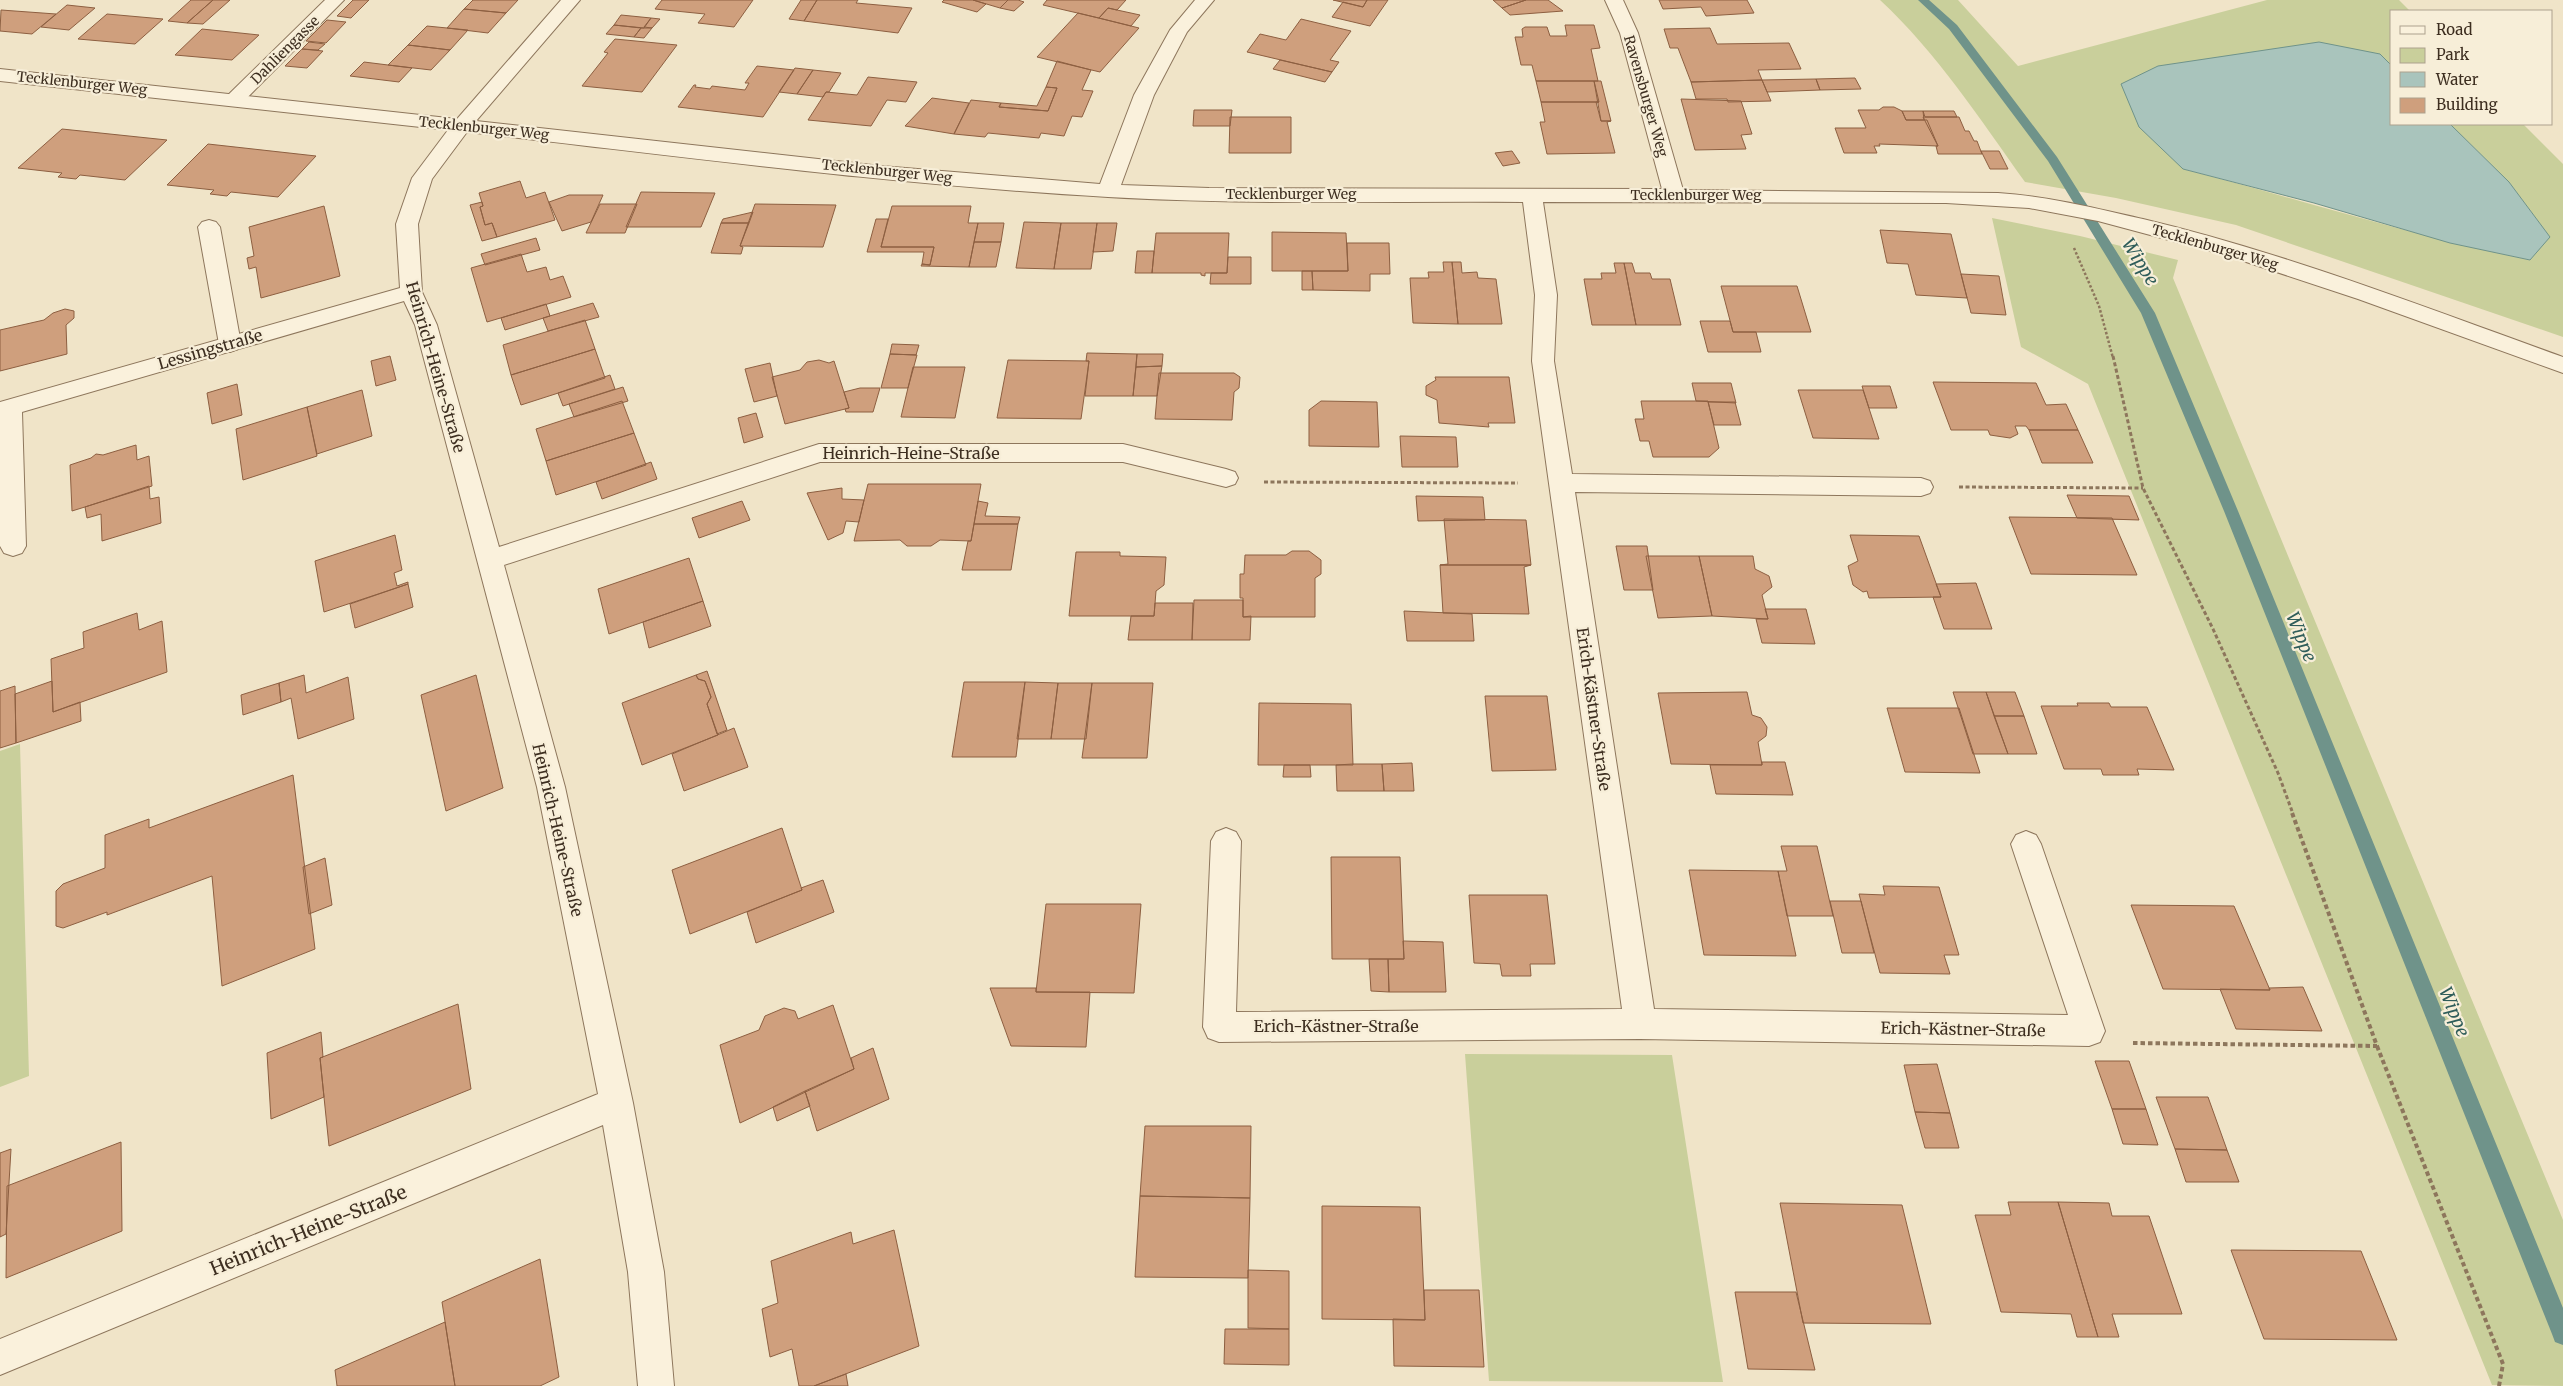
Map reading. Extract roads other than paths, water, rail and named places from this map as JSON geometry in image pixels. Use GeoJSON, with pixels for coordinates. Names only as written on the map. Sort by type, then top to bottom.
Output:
{"type":"FeatureCollection","features":[{"type":"Feature","properties":{"kind":"street","name":"Dahliengasse"},"geometry":{"type":"LineString","coordinates":[[234,100],[335,0]]}},
{"type":"Feature","properties":{"kind":"street","name":"Heinrich-Heine-Straße"},"geometry":{"type":"LineString","coordinates":[[572,0],[462,126],[422,178],[407,224],[411,292],[426,325],[551,787],[616,1103],[646,1272],[656,1386]]}},
{"type":"Feature","properties":{"kind":"street"},"geometry":{"type":"LineString","coordinates":[[1108,191],[1144,95],[1179,30],[1205,0]]}},
{"type":"Feature","properties":{"kind":"street","name":"Ravensburger Weg"},"geometry":{"type":"LineString","coordinates":[[1614,0],[1629,33],[1674,194]]}},
{"type":"Feature","properties":{"kind":"street","name":"Tecklenburger Weg"},"geometry":{"type":"LineString","coordinates":[[0,74],[881,172],[1108,191],[1219,194],[1674,194],[1946,197],[2026,202],[2100,215],[2162,230],[2299,272],[2563,365]]}},
{"type":"Feature","properties":{"kind":"street","name":"Erich-Kästner-Straße"},"geometry":{"type":"LineString","coordinates":[[1532,194],[1546,295],[1543,360],[1640,1024]]}},
{"type":"Feature","properties":{"kind":"street"},"geometry":{"type":"LineString","coordinates":[[209,227],[230,344]]}},
{"type":"Feature","properties":{"kind":"street","name":"Lessingstraße"},"geometry":{"type":"LineString","coordinates":[[13,546],[5,408],[411,292]]}},
{"type":"Feature","properties":{"kind":"street","name":"Heinrich-Heine-Straße"},"geometry":{"type":"LineString","coordinates":[[490,560],[818,453],[1123,453],[1226,478]]}},
{"type":"Feature","properties":{"kind":"street"},"geometry":{"type":"LineString","coordinates":[[1561,483],[1921,487]]}},
{"type":"Feature","properties":{"kind":"street","name":"Erich-Kästner-Straße"},"geometry":{"type":"LineString","coordinates":[[1226,840],[1219,1027],[1640,1024],[2089,1032],[2026,844]]}},
{"type":"Feature","properties":{"kind":"street","name":"Heinrich-Heine-Straße"},"geometry":{"type":"LineString","coordinates":[[0,1357],[616,1103]]}},
{"type":"Feature","properties":{"kind":"water"},"geometry":{"type":"Polygon","coordinates":[[[2319,42],[2380,54],[2390,64],[2390,125],[2451,125],[2509,182],[2550,237],[2530,260],[2450,243],[2314,203],[2183,169],[2139,127],[2121,84],[2158,66],[2319,42]]]}},
{"type":"Feature","properties":{"kind":"waterway","name":"Wippe"},"geometry":{"type":"LineString","coordinates":[[1923,0],[1953,27],[2053,160],[2148,313],[2231,511],[2563,1334]]}}]}
